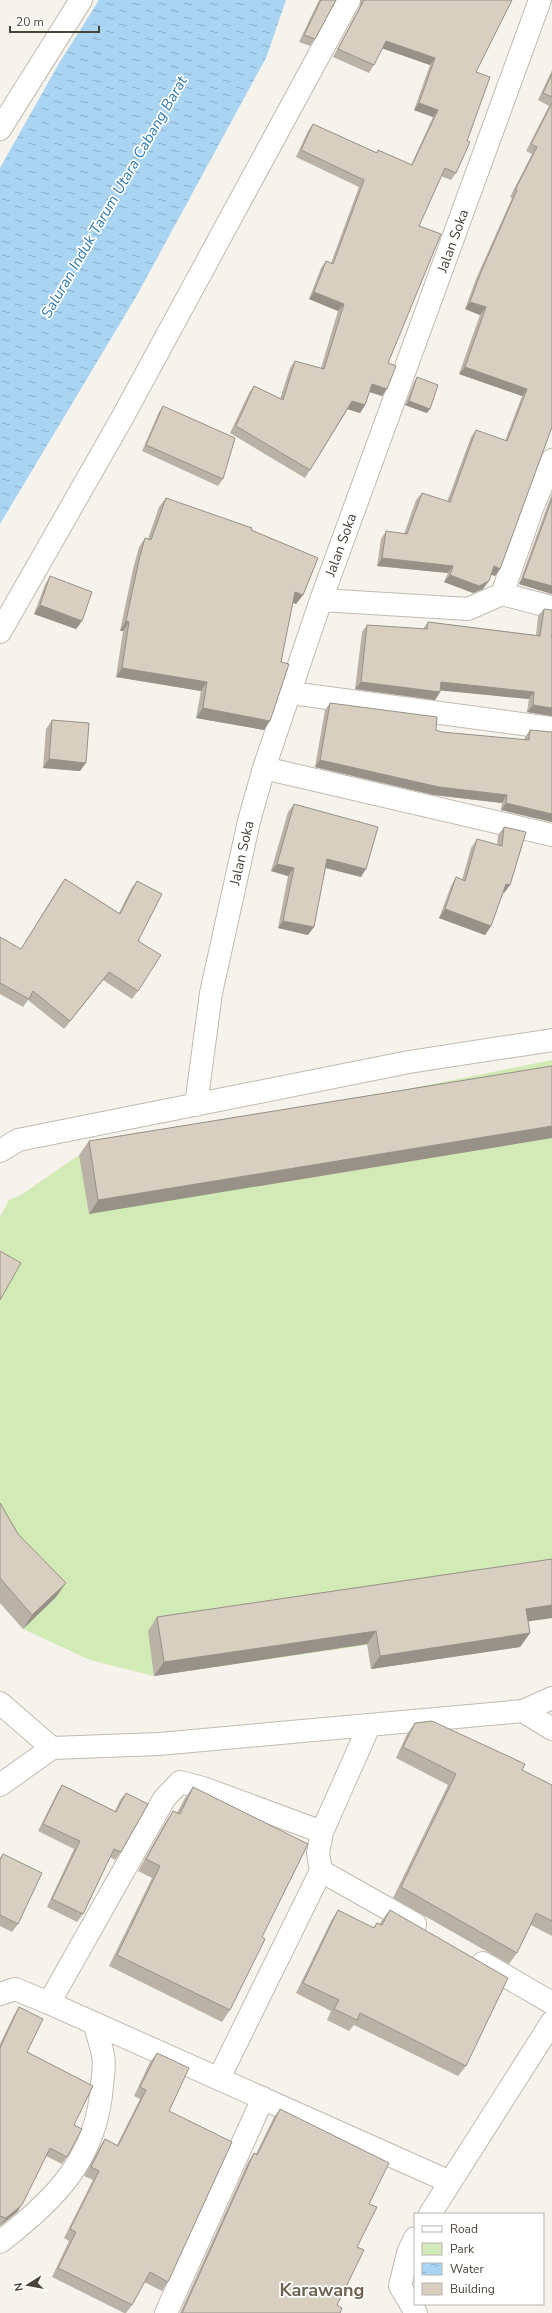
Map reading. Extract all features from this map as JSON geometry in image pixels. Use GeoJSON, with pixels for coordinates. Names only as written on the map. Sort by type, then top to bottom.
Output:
{"type":"FeatureCollection","features":[{"type":"Feature","properties":{"kind":"street"},"geometry":{"type":"LineString","coordinates":[[0,129],[81,0]]}},
{"type":"Feature","properties":{"kind":"street"},"geometry":{"type":"LineString","coordinates":[[0,632],[125,413],[349,0]]}},
{"type":"Feature","properties":{"kind":"street","name":"Jalan Soka"},"geometry":{"type":"LineString","coordinates":[[196,1105],[211,993],[249,821],[264,768],[322,600],[540,0]]}},
{"type":"Feature","properties":{"kind":"street"},"geometry":{"type":"LineString","coordinates":[[502,594],[533,506],[552,460]]}},
{"type":"Feature","properties":{"kind":"street"},"geometry":{"type":"LineString","coordinates":[[322,600],[468,609],[502,594],[552,607]]}},
{"type":"Feature","properties":{"kind":"street"},"geometry":{"type":"LineString","coordinates":[[291,693],[552,728]]}},
{"type":"Feature","properties":{"kind":"street"},"geometry":{"type":"LineString","coordinates":[[264,768],[552,835]]}},
{"type":"Feature","properties":{"kind":"street"},"geometry":{"type":"LineString","coordinates":[[0,1151],[18,1140],[409,1062],[552,1040]]}},
{"type":"Feature","properties":{"kind":"street"},"geometry":{"type":"LineString","coordinates":[[0,1785],[52,1748],[158,1744],[523,1711],[552,1698]]}},
{"type":"Feature","properties":{"kind":"street"},"geometry":{"type":"LineString","coordinates":[[0,1703],[52,1748]]}},
{"type":"Feature","properties":{"kind":"street"},"geometry":{"type":"LineString","coordinates":[[523,1711],[552,1729]]}},
{"type":"Feature","properties":{"kind":"street"},"geometry":{"type":"LineString","coordinates":[[219,2078],[321,1871],[318,1853],[322,1832],[369,1726]]}},
{"type":"Feature","properties":{"kind":"street"},"geometry":{"type":"LineString","coordinates":[[49,2003],[164,1799],[180,1782],[203,1788],[322,1832]]}},
{"type":"Feature","properties":{"kind":"street"},"geometry":{"type":"LineString","coordinates":[[321,1871],[430,1933]]}},
{"type":"Feature","properties":{"kind":"street"},"geometry":{"type":"LineString","coordinates":[[464,1952],[552,2003]]}},
{"type":"Feature","properties":{"kind":"street"},"geometry":{"type":"LineString","coordinates":[[0,1994],[15,1990],[49,2003],[450,2182]]}},
{"type":"Feature","properties":{"kind":"street"},"geometry":{"type":"LineString","coordinates":[[431,2213],[552,2022]]}},
{"type":"Feature","properties":{"kind":"street"},"geometry":{"type":"LineString","coordinates":[[0,2242],[42,2209],[70,2177],[91,2140],[101,2097],[104,2056],[94,2023]]}},
{"type":"Feature","properties":{"kind":"street"},"geometry":{"type":"LineString","coordinates":[[166,2313],[263,2098]]}},
{"type":"Feature","properties":{"kind":"street"},"geometry":{"type":"LineString","coordinates":[[414,2240],[408,2253],[400,2286],[416,2313]]}},
{"type":"Feature","properties":{"kind":"green space"},"geometry":{"type":"Polygon","coordinates":[[[552,1060],[552,1618],[154,1676],[90,1660],[23,1629],[0,1603],[0,1217],[9,1200],[21,1195],[79,1155],[552,1060]]]}},
{"type":"Feature","properties":{"kind":"water","name":"Saluran Induk Tarum Utara Cabang Barat"},"geometry":{"type":"Polygon","coordinates":[[[99,0],[286,0],[266,58],[137,295],[0,524],[0,168],[58,65],[99,0]]]}},
{"type":"Feature","properties":{"kind":"building"},"geometry":{"type":"Polygon","coordinates":[[[321,0],[336,0],[315,39],[304,35],[321,0]]]}},
{"type":"Feature","properties":{"kind":"building"},"geometry":{"type":"Polygon","coordinates":[[[364,0],[512,0],[476,72],[490,77],[467,141],[470,142],[456,173],[445,168],[419,226],[441,234],[388,363],[396,366],[387,389],[372,384],[365,405],[352,401],[310,470],[236,426],[254,386],[283,400],[295,361],[324,369],[344,304],[314,292],[326,261],[333,264],[364,180],[301,150],[313,124],[377,153],[378,150],[412,165],[438,110],[419,103],[435,58],[386,41],[374,65],[338,49],[364,0]]]}},
{"type":"Feature","properties":{"kind":"building"},"geometry":{"type":"Polygon","coordinates":[[[552,74],[552,97],[543,93],[552,74]]]}},
{"type":"Feature","properties":{"kind":"building"},"geometry":{"type":"Polygon","coordinates":[[[552,103],[552,427],[500,569],[494,566],[489,581],[479,586],[450,575],[453,566],[382,558],[386,531],[407,534],[422,493],[450,502],[476,430],[507,441],[527,389],[465,367],[486,307],[470,302],[481,272],[517,190],[515,190],[537,147],[531,144],[552,103]]]}},
{"type":"Feature","properties":{"kind":"building"},"geometry":{"type":"Polygon","coordinates":[[[417,377],[438,385],[430,409],[409,401],[417,377]]]}},
{"type":"Feature","properties":{"kind":"building"},"geometry":{"type":"Polygon","coordinates":[[[163,406],[235,438],[223,479],[146,445],[163,406]]]}},
{"type":"Feature","properties":{"kind":"building"},"geometry":{"type":"Polygon","coordinates":[[[166,498],[252,528],[251,530],[318,558],[303,595],[295,592],[281,662],[289,664],[270,721],[203,708],[207,682],[122,668],[129,622],[126,621],[139,560],[145,538],[151,540],[166,498]]]}},
{"type":"Feature","properties":{"kind":"building"},"geometry":{"type":"Polygon","coordinates":[[[552,499],[552,586],[523,578],[552,499]]]}},
{"type":"Feature","properties":{"kind":"building"},"geometry":{"type":"Polygon","coordinates":[[[50,576],[92,592],[82,621],[40,605],[50,576]]]}},
{"type":"Feature","properties":{"kind":"building"},"geometry":{"type":"Polygon","coordinates":[[[544,609],[552,610],[552,708],[533,705],[534,692],[441,682],[440,692],[361,682],[367,625],[427,629],[428,622],[540,636],[544,609]]]}},
{"type":"Feature","properties":{"kind":"building"},"geometry":{"type":"Polygon","coordinates":[[[330,703],[437,717],[436,730],[442,732],[529,740],[530,730],[552,732],[552,814],[506,803],[507,795],[439,787],[320,760],[330,703]]]}},
{"type":"Feature","properties":{"kind":"building"},"geometry":{"type":"Polygon","coordinates":[[[52,720],[89,723],[86,763],[49,759],[52,720]]]}},
{"type":"Feature","properties":{"kind":"building"},"geometry":{"type":"Polygon","coordinates":[[[294,804],[378,827],[366,869],[327,859],[314,927],[283,921],[294,868],[277,864],[294,804]]]}},
{"type":"Feature","properties":{"kind":"building"},"geometry":{"type":"Polygon","coordinates":[[[504,827],[526,832],[510,885],[506,884],[491,926],[445,909],[456,877],[465,881],[477,839],[502,846],[504,827]]]}},
{"type":"Feature","properties":{"kind":"building"},"geometry":{"type":"Polygon","coordinates":[[[65,879],[120,914],[137,881],[162,894],[138,941],[161,955],[138,991],[109,972],[70,1021],[33,991],[29,999],[0,983],[0,937],[21,949],[65,879]]]}},
{"type":"Feature","properties":{"kind":"building"},"geometry":{"type":"Polygon","coordinates":[[[552,1066],[552,1126],[98,1200],[89,1141],[552,1066]]]}},
{"type":"Feature","properties":{"kind":"building"},"geometry":{"type":"Polygon","coordinates":[[[0,1251],[21,1263],[0,1300],[0,1251]]]}},
{"type":"Feature","properties":{"kind":"building"},"geometry":{"type":"Polygon","coordinates":[[[0,1503],[18,1534],[66,1583],[32,1615],[0,1578],[0,1503]]]}},
{"type":"Feature","properties":{"kind":"building"},"geometry":{"type":"Polygon","coordinates":[[[552,1559],[552,1605],[526,1609],[530,1633],[380,1656],[376,1631],[164,1662],[157,1617],[552,1559]]]}},
{"type":"Feature","properties":{"kind":"building"},"geometry":{"type":"Polygon","coordinates":[[[432,1721],[525,1764],[522,1770],[552,1785],[552,1921],[536,1913],[517,1953],[401,1887],[456,1774],[403,1747],[415,1723],[432,1721]]]}},
{"type":"Feature","properties":{"kind":"building"},"geometry":{"type":"Polygon","coordinates":[[[62,1785],[116,1812],[126,1793],[148,1804],[121,1852],[114,1849],[83,1914],[52,1899],[80,1841],[43,1824],[62,1785]]]}},
{"type":"Feature","properties":{"kind":"building"},"geometry":{"type":"Polygon","coordinates":[[[193,1787],[308,1844],[262,1937],[265,1939],[230,2010],[117,1955],[160,1866],[146,1859],[173,1811],[180,1814],[193,1787]]]}},
{"type":"Feature","properties":{"kind":"building"},"geometry":{"type":"Polygon","coordinates":[[[3,1854],[42,1873],[18,1924],[0,1915],[0,1860],[3,1854]]]}},
{"type":"Feature","properties":{"kind":"building"},"geometry":{"type":"Polygon","coordinates":[[[338,1910],[374,1928],[377,1923],[382,1925],[390,1910],[508,1978],[466,2066],[360,2013],[357,2020],[334,2009],[339,2000],[303,1983],[338,1910]]]}},
{"type":"Feature","properties":{"kind":"building"},"geometry":{"type":"Polygon","coordinates":[[[19,2007],[43,2019],[27,2052],[93,2086],[74,2125],[82,2129],[67,2157],[50,2148],[22,2205],[6,2218],[0,2216],[0,2048],[19,2007]]]}},
{"type":"Feature","properties":{"kind":"building"},"geometry":{"type":"Polygon","coordinates":[[[157,2053],[189,2068],[169,2111],[232,2142],[168,2282],[150,2272],[132,2305],[58,2268],[76,2232],[70,2229],[99,2171],[91,2167],[105,2139],[118,2146],[146,2090],[140,2087],[157,2053]]]}},
{"type":"Feature","properties":{"kind":"building"},"geometry":{"type":"Polygon","coordinates":[[[280,2109],[389,2163],[369,2204],[377,2207],[357,2247],[364,2250],[337,2305],[342,2308],[340,2313],[182,2313],[254,2153],[257,2155],[280,2109]]]}},
{"type":"Feature","properties":{"kind":"district","name":"Karawang"},"geometry":{"type":"Point","coordinates":[322,2290]}}]}
